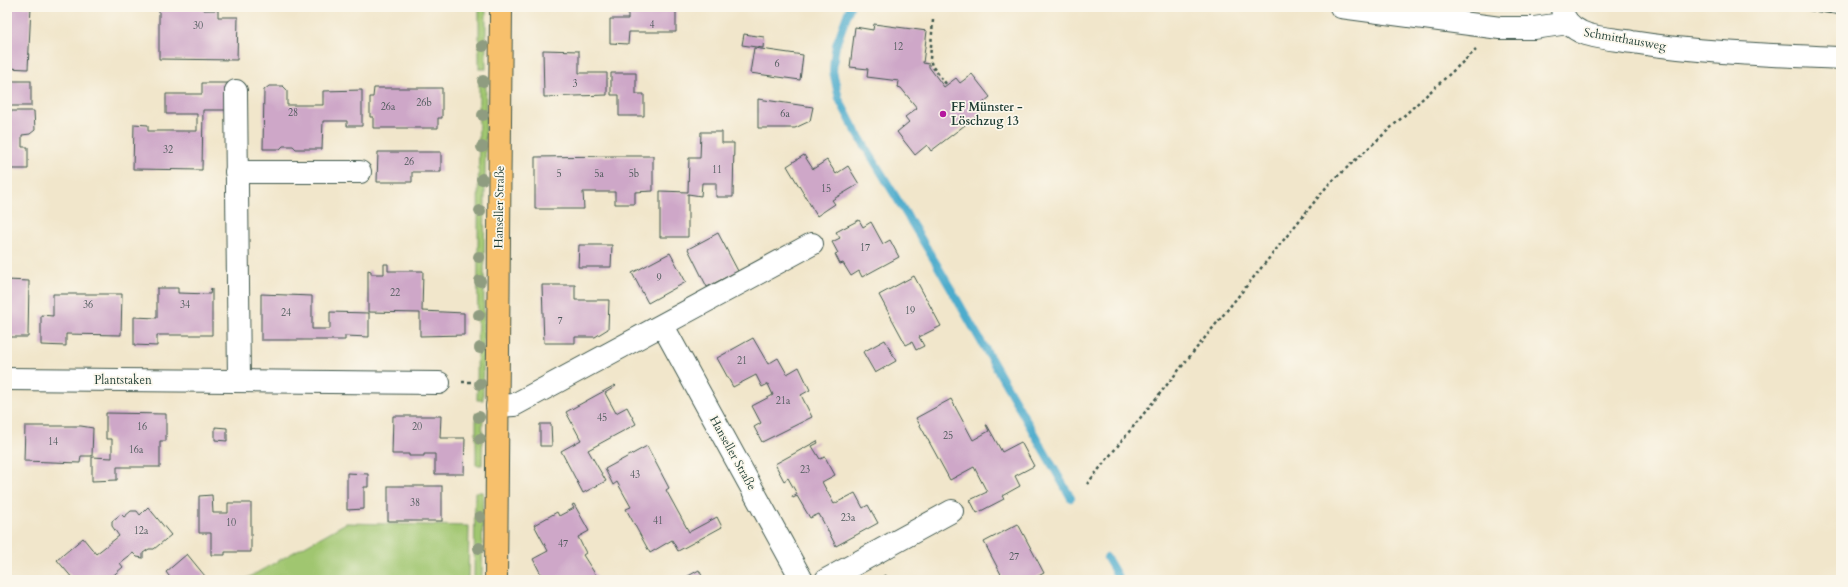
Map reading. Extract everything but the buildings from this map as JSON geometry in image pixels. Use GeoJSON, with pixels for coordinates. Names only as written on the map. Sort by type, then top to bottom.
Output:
{"type":"FeatureCollection","features":[{"type":"Feature","properties":{"kind":"main road","name":"Hanseller Straße"},"geometry":{"type":"LineString","coordinates":[[496,580],[501,7]]}},
{"type":"Feature","properties":{"kind":"street","name":"Schmitthausweg"},"geometry":{"type":"LineString","coordinates":[[1341,7],[1500,28],[1534,28],[1565,15],[1581,32],[1593,36],[1663,47],[1841,58]]}},
{"type":"Feature","properties":{"kind":"street"},"geometry":{"type":"LineString","coordinates":[[236,91],[239,381]]}},
{"type":"Feature","properties":{"kind":"street"},"geometry":{"type":"LineString","coordinates":[[236,172],[360,172]]}},
{"type":"Feature","properties":{"kind":"street"},"geometry":{"type":"LineString","coordinates":[[497,406],[514,405],[663,326],[812,244]]}},
{"type":"Feature","properties":{"kind":"street","name":"Hanseller Straße"},"geometry":{"type":"LineString","coordinates":[[663,326],[802,580]]}},
{"type":"Feature","properties":{"kind":"street","name":"Plantstaken"},"geometry":{"type":"LineString","coordinates":[[7,379],[439,383]]}},
{"type":"Feature","properties":{"kind":"street"},"geometry":{"type":"LineString","coordinates":[[826,580],[952,511]]}},
{"type":"Feature","properties":{"kind":"path"},"geometry":{"type":"LineString","coordinates":[[933,20],[930,59],[932,66],[947,85]]}},
{"type":"Feature","properties":{"kind":"path"},"geometry":{"type":"LineString","coordinates":[[1087,484],[1328,185],[1500,28]]}},
{"type":"Feature","properties":{"kind":"green space"},"geometry":{"type":"Polygon","coordinates":[[[479,7],[486,7],[486,69],[479,69],[479,7]]]}},
{"type":"Feature","properties":{"kind":"green space"},"geometry":{"type":"Polygon","coordinates":[[[479,83],[486,83],[483,400],[477,400],[479,83]]]}},
{"type":"Feature","properties":{"kind":"green space"},"geometry":{"type":"Polygon","coordinates":[[[483,412],[482,465],[476,465],[476,413],[483,412]]]}},
{"type":"Feature","properties":{"kind":"green space"},"geometry":{"type":"Polygon","coordinates":[[[475,492],[483,492],[482,580],[474,580],[475,492]]]}},
{"type":"Feature","properties":{"kind":"green space"},"geometry":{"type":"Polygon","coordinates":[[[346,523],[469,526],[468,580],[244,580],[346,523]]]}},
{"type":"Feature","properties":{"kind":"waterway"},"geometry":{"type":"LineString","coordinates":[[850,7],[836,45],[834,58],[833,71],[839,99],[854,128],[936,263],[1071,498]]}},
{"type":"Feature","properties":{"kind":"waterway"},"geometry":{"type":"LineString","coordinates":[[1107,558],[1120,580]]}},
{"type":"Feature","properties":{"kind":"railway"},"geometry":{"type":"LineString","coordinates":[[1795,7],[1841,13]]}},
{"type":"Feature","properties":{"kind":"place","name":"FF Münster - Löschzug 13"},"geometry":{"type":"Point","coordinates":[943,114]}}]}
